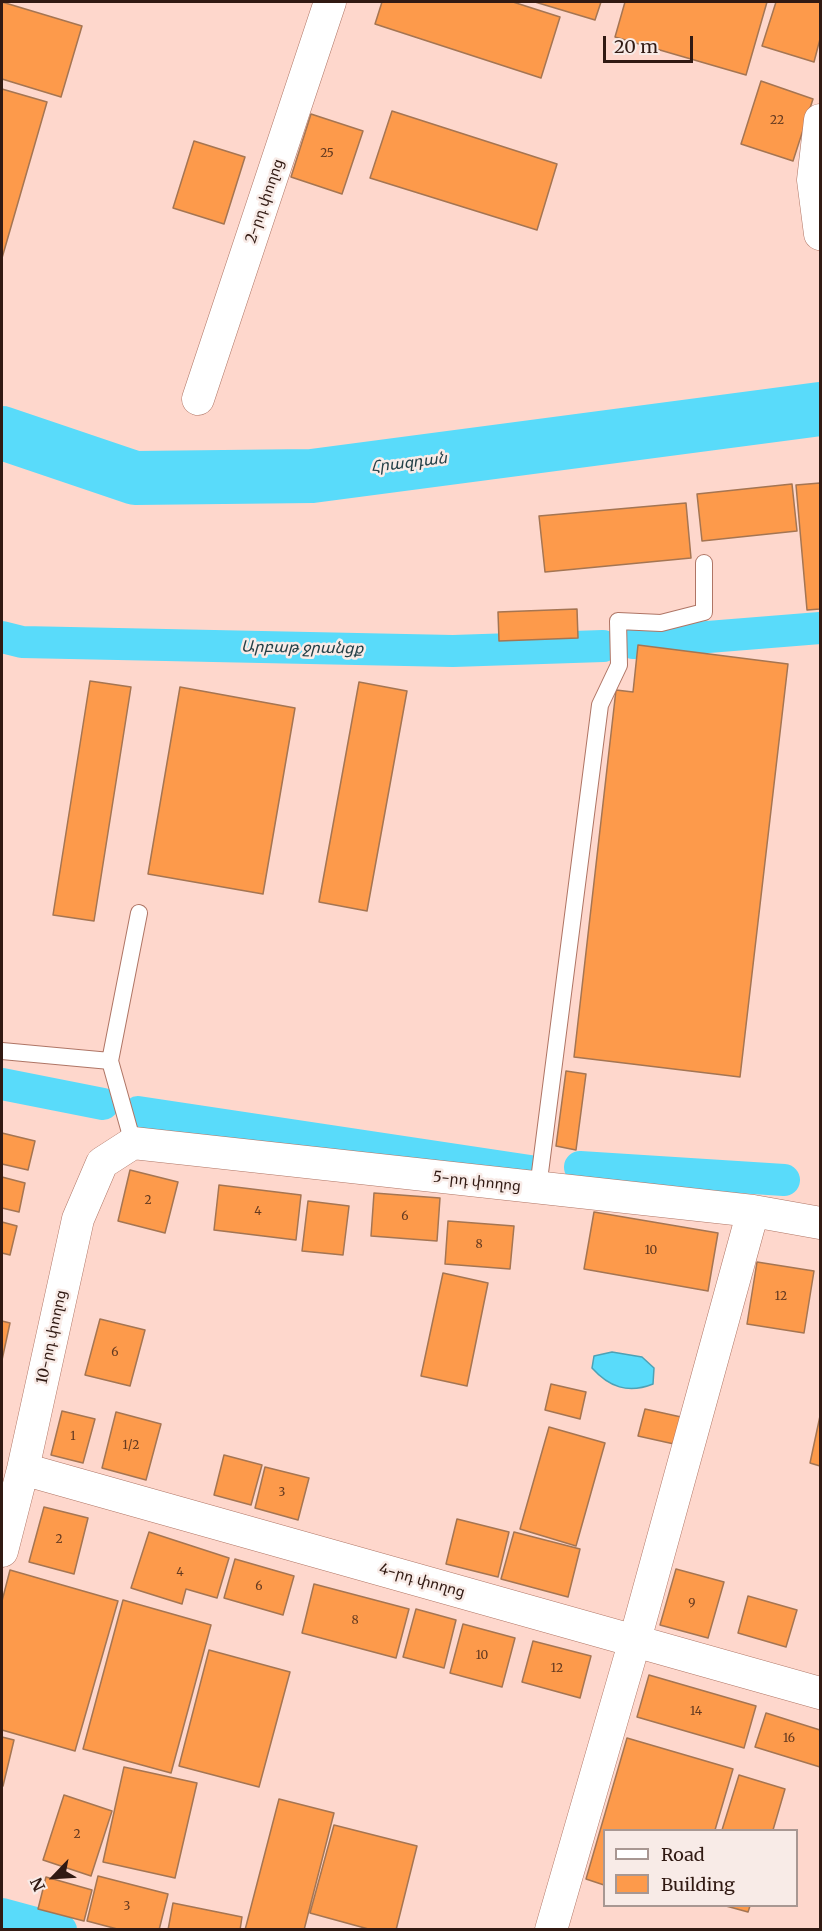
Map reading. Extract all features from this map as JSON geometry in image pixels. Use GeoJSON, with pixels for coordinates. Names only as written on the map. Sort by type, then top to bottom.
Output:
{"type":"FeatureCollection","features":[{"type":"Feature","properties":{"kind":"street","name":"2-րդ փողոց"},"geometry":{"type":"LineString","coordinates":[[198,399],[330,2]]}},
{"type":"Feature","properties":{"kind":"street"},"geometry":{"type":"LineString","coordinates":[[820,120],[813,180],[820,234]]}},
{"type":"Feature","properties":{"kind":"street","name":"5-րդ փողոց"},"geometry":{"type":"LineString","coordinates":[[133,1143],[753,1211],[820,1223]]}},
{"type":"Feature","properties":{"kind":"street","name":"10-րդ փողոց"},"geometry":{"type":"LineString","coordinates":[[2,1551],[23,1469],[78,1219],[102,1162],[133,1143]]}},
{"type":"Feature","properties":{"kind":"street"},"geometry":{"type":"LineString","coordinates":[[551,1929],[635,1640],[753,1211]]}},
{"type":"Feature","properties":{"kind":"street","name":"4-րդ փողոց"},"geometry":{"type":"LineString","coordinates":[[23,1469],[820,1693]]}},
{"type":"Feature","properties":{"kind":"lane"},"geometry":{"type":"LineString","coordinates":[[538,1188],[600,705],[619,665],[618,621],[661,623],[704,612],[704,562]]}},
{"type":"Feature","properties":{"kind":"lane"},"geometry":{"type":"LineString","coordinates":[[133,1143],[110,1061],[139,913]]}},
{"type":"Feature","properties":{"kind":"lane"},"geometry":{"type":"LineString","coordinates":[[2,1050],[110,1061]]}},
{"type":"Feature","properties":{"kind":"water"},"geometry":{"type":"Polygon","coordinates":[[[612,1352],[642,1357],[654,1368],[653,1384],[635,1388],[619,1387],[598,1375],[592,1368],[594,1356],[612,1352]]]}},
{"type":"Feature","properties":{"kind":"building"},"geometry":{"type":"Polygon","coordinates":[[[2,2],[82,26],[61,97],[2,79],[2,2]]]}},
{"type":"Feature","properties":{"kind":"building"},"geometry":{"type":"Polygon","coordinates":[[[382,2],[513,2],[560,17],[541,78],[375,24],[382,2]]]}},
{"type":"Feature","properties":{"kind":"building"},"geometry":{"type":"Polygon","coordinates":[[[535,2],[601,2],[595,20],[535,2]]]}},
{"type":"Feature","properties":{"kind":"building"},"geometry":{"type":"Polygon","coordinates":[[[625,2],[767,2],[746,75],[615,37],[625,2]]]}},
{"type":"Feature","properties":{"kind":"building"},"geometry":{"type":"Polygon","coordinates":[[[776,2],[820,2],[820,39],[814,62],[762,46],[776,2]]]}},
{"type":"Feature","properties":{"kind":"building"},"geometry":{"type":"Polygon","coordinates":[[[761,81],[813,99],[793,161],[741,144],[761,81]]]}},
{"type":"Feature","properties":{"kind":"building"},"geometry":{"type":"Polygon","coordinates":[[[2,89],[47,102],[2,258],[2,89]]]}},
{"type":"Feature","properties":{"kind":"building"},"geometry":{"type":"Polygon","coordinates":[[[392,111],[557,164],[537,230],[370,178],[392,111]]]}},
{"type":"Feature","properties":{"kind":"building"},"geometry":{"type":"Polygon","coordinates":[[[311,114],[363,131],[342,194],[291,177],[311,114]]]}},
{"type":"Feature","properties":{"kind":"building"},"geometry":{"type":"Polygon","coordinates":[[[194,141],[245,157],[224,224],[173,208],[194,141]]]}},
{"type":"Feature","properties":{"kind":"building"},"geometry":{"type":"Polygon","coordinates":[[[820,483],[820,609],[807,610],[796,485],[820,483]]]}},
{"type":"Feature","properties":{"kind":"building"},"geometry":{"type":"Polygon","coordinates":[[[792,484],[797,531],[702,541],[697,494],[792,484]]]}},
{"type":"Feature","properties":{"kind":"building"},"geometry":{"type":"Polygon","coordinates":[[[686,503],[691,558],[545,572],[539,516],[686,503]]]}},
{"type":"Feature","properties":{"kind":"building"},"geometry":{"type":"Polygon","coordinates":[[[577,609],[578,638],[499,641],[498,612],[577,609]]]}},
{"type":"Feature","properties":{"kind":"building"},"geometry":{"type":"Polygon","coordinates":[[[638,645],[788,664],[740,1077],[574,1057],[616,690],[633,692],[638,645]]]}},
{"type":"Feature","properties":{"kind":"building"},"geometry":{"type":"Polygon","coordinates":[[[90,681],[131,687],[94,921],[53,915],[90,681]]]}},
{"type":"Feature","properties":{"kind":"building"},"geometry":{"type":"Polygon","coordinates":[[[359,682],[407,691],[367,911],[319,902],[359,682]]]}},
{"type":"Feature","properties":{"kind":"building"},"geometry":{"type":"Polygon","coordinates":[[[180,687],[295,708],[263,894],[148,874],[180,687]]]}},
{"type":"Feature","properties":{"kind":"building"},"geometry":{"type":"Polygon","coordinates":[[[566,1071],[586,1074],[576,1150],[556,1146],[566,1071]]]}},
{"type":"Feature","properties":{"kind":"building"},"geometry":{"type":"Polygon","coordinates":[[[2,1133],[35,1141],[28,1170],[2,1164],[2,1133]]]}},
{"type":"Feature","properties":{"kind":"building"},"geometry":{"type":"Polygon","coordinates":[[[130,1170],[178,1182],[165,1233],[118,1221],[130,1170]]]}},
{"type":"Feature","properties":{"kind":"building"},"geometry":{"type":"Polygon","coordinates":[[[2,1177],[25,1183],[19,1212],[2,1208],[2,1177]]]}},
{"type":"Feature","properties":{"kind":"building"},"geometry":{"type":"Polygon","coordinates":[[[219,1185],[301,1195],[296,1240],[214,1230],[219,1185]]]}},
{"type":"Feature","properties":{"kind":"building"},"geometry":{"type":"Polygon","coordinates":[[[374,1193],[440,1198],[437,1241],[371,1236],[374,1193]]]}},
{"type":"Feature","properties":{"kind":"building"},"geometry":{"type":"Polygon","coordinates":[[[308,1201],[349,1206],[343,1255],[302,1251],[308,1201]]]}},
{"type":"Feature","properties":{"kind":"building"},"geometry":{"type":"Polygon","coordinates":[[[594,1212],[718,1233],[708,1291],[584,1269],[594,1212]]]}},
{"type":"Feature","properties":{"kind":"building"},"geometry":{"type":"Polygon","coordinates":[[[448,1221],[514,1226],[510,1269],[445,1264],[448,1221]]]}},
{"type":"Feature","properties":{"kind":"building"},"geometry":{"type":"Polygon","coordinates":[[[2,1222],[17,1226],[10,1255],[2,1253],[2,1222]]]}},
{"type":"Feature","properties":{"kind":"building"},"geometry":{"type":"Polygon","coordinates":[[[757,1262],[814,1271],[804,1333],[747,1324],[757,1262]]]}},
{"type":"Feature","properties":{"kind":"building"},"geometry":{"type":"Polygon","coordinates":[[[443,1273],[488,1283],[467,1386],[421,1376],[443,1273]]]}},
{"type":"Feature","properties":{"kind":"building"},"geometry":{"type":"Polygon","coordinates":[[[100,1319],[145,1330],[130,1386],[85,1375],[100,1319]]]}},
{"type":"Feature","properties":{"kind":"building"},"geometry":{"type":"Polygon","coordinates":[[[2,1321],[10,1323],[2,1360],[2,1321]]]}},
{"type":"Feature","properties":{"kind":"building"},"geometry":{"type":"Polygon","coordinates":[[[551,1384],[586,1392],[580,1419],[545,1410],[551,1384]]]}},
{"type":"Feature","properties":{"kind":"building"},"geometry":{"type":"Polygon","coordinates":[[[645,1409],[681,1417],[674,1444],[638,1436],[645,1409]]]}},
{"type":"Feature","properties":{"kind":"building"},"geometry":{"type":"Polygon","coordinates":[[[62,1411],[95,1419],[83,1463],[51,1455],[62,1411]]]}},
{"type":"Feature","properties":{"kind":"building"},"geometry":{"type":"Polygon","coordinates":[[[116,1412],[161,1424],[146,1480],[102,1468],[116,1412]]]}},
{"type":"Feature","properties":{"kind":"building"},"geometry":{"type":"Polygon","coordinates":[[[820,1416],[820,1466],[810,1463],[820,1416]]]}},
{"type":"Feature","properties":{"kind":"building"},"geometry":{"type":"Polygon","coordinates":[[[549,1427],[605,1443],[576,1546],[520,1529],[549,1427]]]}},
{"type":"Feature","properties":{"kind":"building"},"geometry":{"type":"Polygon","coordinates":[[[224,1455],[262,1465],[251,1505],[214,1495],[224,1455]]]}},
{"type":"Feature","properties":{"kind":"building"},"geometry":{"type":"Polygon","coordinates":[[[265,1467],[309,1478],[298,1520],[255,1508],[265,1467]]]}},
{"type":"Feature","properties":{"kind":"building"},"geometry":{"type":"Polygon","coordinates":[[[44,1507],[88,1518],[74,1574],[29,1562],[44,1507]]]}},
{"type":"Feature","properties":{"kind":"building"},"geometry":{"type":"Polygon","coordinates":[[[457,1519],[509,1532],[498,1577],[446,1564],[457,1519]]]}},
{"type":"Feature","properties":{"kind":"building"},"geometry":{"type":"Polygon","coordinates":[[[149,1532],[229,1558],[217,1598],[186,1589],[182,1604],[131,1588],[149,1532]]]}},
{"type":"Feature","properties":{"kind":"building"},"geometry":{"type":"Polygon","coordinates":[[[514,1532],[580,1549],[568,1597],[501,1579],[514,1532]]]}},
{"type":"Feature","properties":{"kind":"building"},"geometry":{"type":"Polygon","coordinates":[[[235,1559],[294,1576],[283,1615],[224,1598],[235,1559]]]}},
{"type":"Feature","properties":{"kind":"building"},"geometry":{"type":"Polygon","coordinates":[[[676,1569],[724,1582],[708,1638],[660,1625],[676,1569]]]}},
{"type":"Feature","properties":{"kind":"building"},"geometry":{"type":"Polygon","coordinates":[[[10,1570],[118,1601],[75,1751],[2,1730],[2,1601],[10,1570]]]}},
{"type":"Feature","properties":{"kind":"building"},"geometry":{"type":"Polygon","coordinates":[[[314,1584],[409,1609],[396,1658],[302,1633],[314,1584]]]}},
{"type":"Feature","properties":{"kind":"building"},"geometry":{"type":"Polygon","coordinates":[[[748,1596],[797,1610],[786,1647],[738,1633],[748,1596]]]}},
{"type":"Feature","properties":{"kind":"building"},"geometry":{"type":"Polygon","coordinates":[[[123,1600],[211,1625],[171,1773],[83,1749],[123,1600]]]}},
{"type":"Feature","properties":{"kind":"building"},"geometry":{"type":"Polygon","coordinates":[[[416,1609],[456,1620],[444,1668],[403,1657],[416,1609]]]}},
{"type":"Feature","properties":{"kind":"building"},"geometry":{"type":"Polygon","coordinates":[[[463,1624],[515,1638],[502,1687],[450,1673],[463,1624]]]}},
{"type":"Feature","properties":{"kind":"building"},"geometry":{"type":"Polygon","coordinates":[[[533,1641],[591,1656],[580,1698],[522,1682],[533,1641]]]}},
{"type":"Feature","properties":{"kind":"building"},"geometry":{"type":"Polygon","coordinates":[[[209,1650],[290,1672],[259,1787],[179,1766],[209,1650]]]}},
{"type":"Feature","properties":{"kind":"building"},"geometry":{"type":"Polygon","coordinates":[[[649,1675],[756,1706],[744,1748],[637,1717],[649,1675]]]}},
{"type":"Feature","properties":{"kind":"building"},"geometry":{"type":"Polygon","coordinates":[[[766,1713],[820,1730],[820,1767],[755,1747],[766,1713]]]}},
{"type":"Feature","properties":{"kind":"building"},"geometry":{"type":"Polygon","coordinates":[[[2,1737],[14,1740],[3,1786],[2,1786],[2,1737]]]}},
{"type":"Feature","properties":{"kind":"building"},"geometry":{"type":"Polygon","coordinates":[[[627,1738],[733,1769],[715,1829],[603,1829],[603,1885],[586,1879],[627,1738]]]}},
{"type":"Feature","properties":{"kind":"building"},"geometry":{"type":"Polygon","coordinates":[[[124,1767],[197,1783],[175,1878],[103,1862],[124,1767]]]}},
{"type":"Feature","properties":{"kind":"building"},"geometry":{"type":"Polygon","coordinates":[[[739,1775],[785,1789],[773,1829],[722,1829],[739,1775]]]}},
{"type":"Feature","properties":{"kind":"building"},"geometry":{"type":"Polygon","coordinates":[[[64,1795],[112,1811],[91,1876],[43,1860],[64,1795]]]}},
{"type":"Feature","properties":{"kind":"building"},"geometry":{"type":"Polygon","coordinates":[[[279,1799],[334,1813],[304,1930],[245,1930],[279,1799]]]}},
{"type":"Feature","properties":{"kind":"building"},"geometry":{"type":"Polygon","coordinates":[[[334,1825],[417,1846],[396,1930],[372,1930],[310,1913],[334,1825]]]}},
{"type":"Feature","properties":{"kind":"building"},"geometry":{"type":"Polygon","coordinates":[[[98,1876],[168,1894],[159,1930],[121,1930],[87,1921],[98,1876]]]}},
{"type":"Feature","properties":{"kind":"building"},"geometry":{"type":"Polygon","coordinates":[[[46,1877],[92,1890],[84,1921],[38,1909],[46,1877]]]}},
{"type":"Feature","properties":{"kind":"building"},"geometry":{"type":"Polygon","coordinates":[[[173,1903],[242,1917],[240,1930],[168,1930],[173,1903]]]}},
{"type":"Feature","properties":{"kind":"building"},"geometry":{"type":"Polygon","coordinates":[[[730,1907],[750,1907],[748,1912],[730,1907]]]}},
{"type":"Feature","properties":{"kind":"waterway","name":"Հրազդան"},"geometry":{"type":"LineString","coordinates":[[2,433],[135,478],[312,476],[820,409]]}},
{"type":"Feature","properties":{"kind":"waterway","name":"Արբաթ ջրանցք"},"geometry":{"type":"LineString","coordinates":[[633,643],[820,628]]}},
{"type":"Feature","properties":{"kind":"waterway","name":"Արբաթ ջրանցք"},"geometry":{"type":"LineString","coordinates":[[2,637],[22,642],[453,651],[603,646]]}},
{"type":"Feature","properties":{"kind":"waterway"},"geometry":{"type":"LineString","coordinates":[[2,1084],[103,1104]]}},
{"type":"Feature","properties":{"kind":"waterway"},"geometry":{"type":"LineString","coordinates":[[138,1112],[530,1171]]}},
{"type":"Feature","properties":{"kind":"waterway"},"geometry":{"type":"LineString","coordinates":[[580,1167],[784,1180]]}},
{"type":"Feature","properties":{"kind":"waterway"},"geometry":{"type":"LineString","coordinates":[[2,1914],[61,1930]]}}]}
